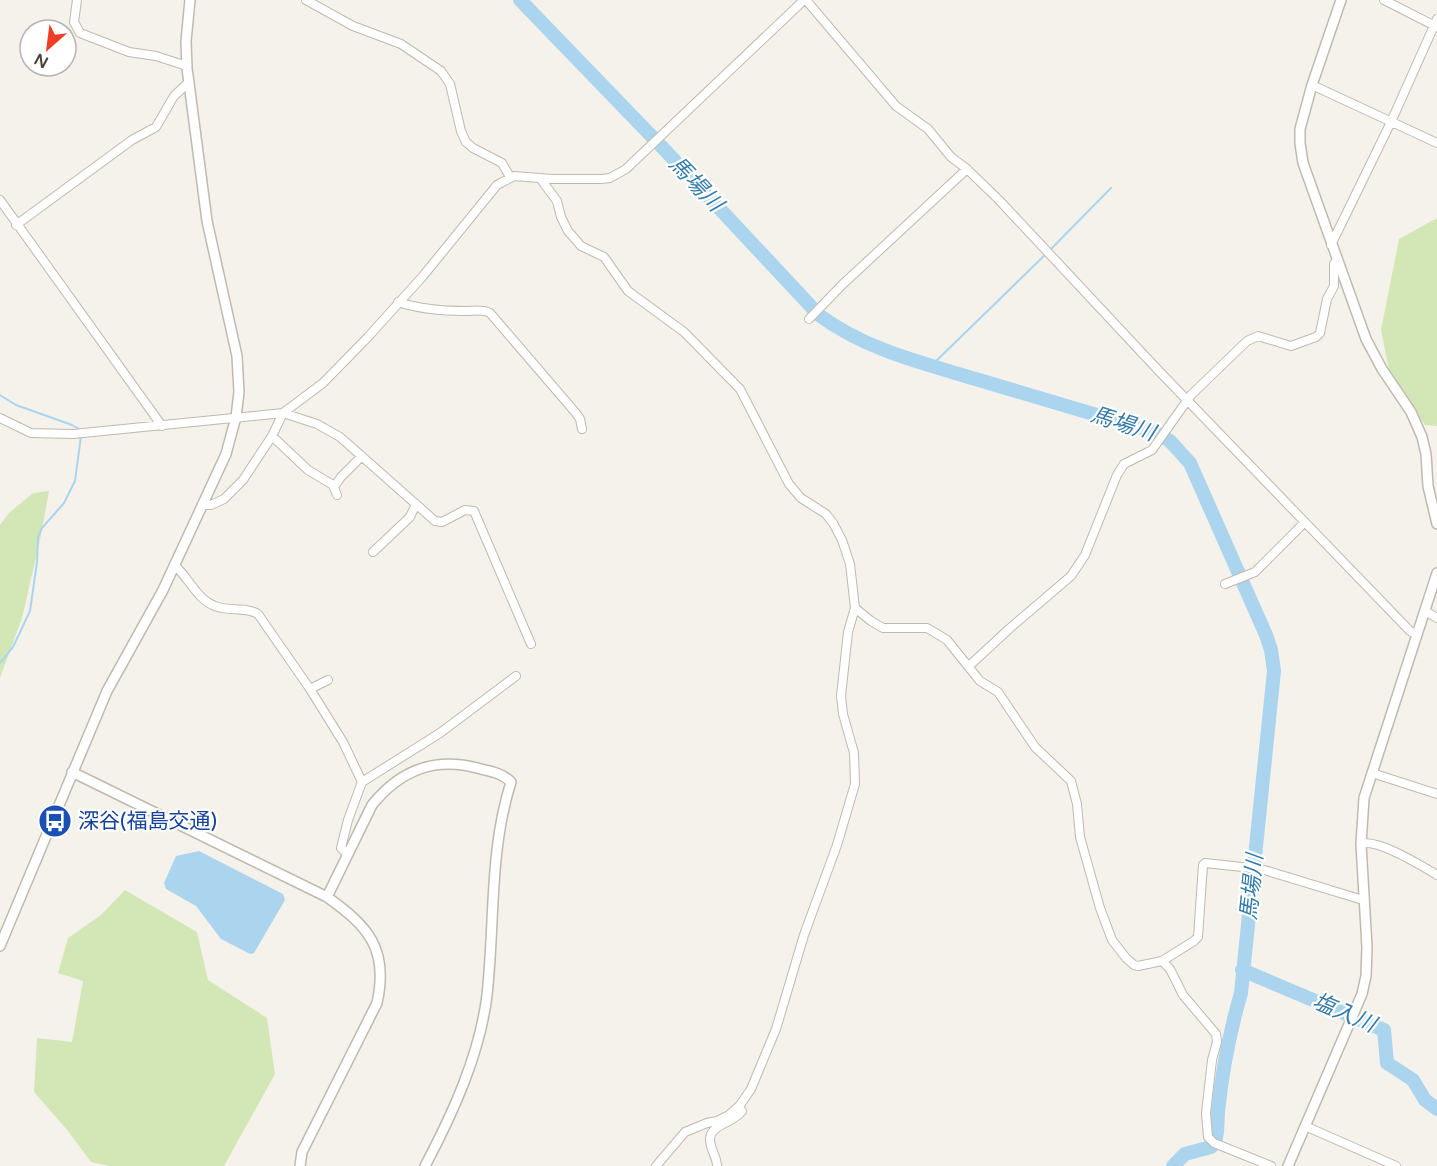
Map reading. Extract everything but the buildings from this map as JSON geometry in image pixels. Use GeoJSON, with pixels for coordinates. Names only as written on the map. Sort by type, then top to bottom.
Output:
{"type":"FeatureCollection","features":[{"type":"Feature","properties":{"kind":"street"},"geometry":{"type":"LineString","coordinates":[[77,0],[74,22],[80,33],[129,52],[187,66]]}},
{"type":"Feature","properties":{"kind":"street"},"geometry":{"type":"LineString","coordinates":[[0,946],[107,691],[163,590],[230,442],[236,417],[239,392],[237,356],[207,221],[187,66],[190,0]]}},
{"type":"Feature","properties":{"kind":"street"},"geometry":{"type":"LineString","coordinates":[[306,0],[353,26],[401,44],[441,71],[450,84],[461,131],[466,142],[502,164],[510,177]]}},
{"type":"Feature","properties":{"kind":"street"},"geometry":{"type":"LineString","coordinates":[[202,505],[211,505],[230,495],[249,474],[283,413],[323,383],[368,337],[423,276],[491,190],[510,177],[610,178],[627,169],[805,0],[896,106],[928,129],[940,141],[947,153],[967,169],[1410,631],[1417,635]]}},
{"type":"Feature","properties":{"kind":"street"},"geometry":{"type":"LineString","coordinates":[[1341,0],[1312,85],[1300,129],[1303,163],[1373,355],[1411,412],[1422,437],[1426,454],[1428,486],[1437,524]]}},
{"type":"Feature","properties":{"kind":"street"},"geometry":{"type":"LineString","coordinates":[[1331,245],[1436,24],[1384,0]]}},
{"type":"Feature","properties":{"kind":"street"},"geometry":{"type":"LineString","coordinates":[[16,225],[132,140],[156,127],[174,96],[189,82]]}},
{"type":"Feature","properties":{"kind":"street"},"geometry":{"type":"LineString","coordinates":[[1312,85],[1437,143]]}},
{"type":"Feature","properties":{"kind":"street"},"geometry":{"type":"LineString","coordinates":[[809,319],[843,284],[967,169]]}},
{"type":"Feature","properties":{"kind":"street"},"geometry":{"type":"LineString","coordinates":[[540,178],[557,201],[568,231],[581,246],[604,257],[628,291],[684,332],[740,389],[789,484],[796,494],[826,514],[833,523],[842,540],[850,564],[855,608],[848,632],[841,696],[843,714],[855,761],[853,792],[830,865],[804,935],[776,1029],[751,1089],[729,1115],[685,1132],[656,1166]]}},
{"type":"Feature","properties":{"kind":"street"},"geometry":{"type":"LineString","coordinates":[[0,200],[162,426]]}},
{"type":"Feature","properties":{"kind":"street"},"geometry":{"type":"LineString","coordinates":[[969,666],[1071,576],[1085,555],[1120,469],[1126,462],[1148,453],[1157,444],[1191,395],[1251,338],[1258,336],[1291,346],[1316,337],[1320,333],[1327,299],[1334,286],[1334,264],[1337,260]]}},
{"type":"Feature","properties":{"kind":"street"},"geometry":{"type":"LineString","coordinates":[[398,302],[424,308],[483,310],[490,313],[575,412],[580,419],[582,429]]}},
{"type":"Feature","properties":{"kind":"street"},"geometry":{"type":"LineString","coordinates":[[0,418],[31,433],[42,434],[73,434],[283,413],[325,428],[340,437],[438,522],[446,521],[465,510],[474,511],[531,644]]}},
{"type":"Feature","properties":{"kind":"street"},"geometry":{"type":"LineString","coordinates":[[272,436],[308,470],[336,491],[341,477],[362,456]]}},
{"type":"Feature","properties":{"kind":"street"},"geometry":{"type":"LineString","coordinates":[[373,552],[410,517],[416,504]]}},
{"type":"Feature","properties":{"kind":"street"},"geometry":{"type":"LineString","coordinates":[[1225,584],[1255,572],[1305,522]]}},
{"type":"Feature","properties":{"kind":"street"},"geometry":{"type":"LineString","coordinates":[[174,565],[183,572],[203,599],[214,606],[231,610],[248,610],[258,614],[310,689],[343,742],[362,782]]}},
{"type":"Feature","properties":{"kind":"street"},"geometry":{"type":"LineString","coordinates":[[1288,1166],[1362,994],[1367,957],[1360,844],[1364,798],[1437,573]]}},
{"type":"Feature","properties":{"kind":"street"},"geometry":{"type":"LineString","coordinates":[[855,608],[883,628],[927,628],[947,640],[980,681],[1002,697],[1024,733],[1044,758],[1071,781],[1077,804],[1080,837],[1100,908],[1112,940],[1128,961],[1134,965],[1162,961],[1198,937],[1203,866],[1211,862],[1261,869],[1363,900]]}},
{"type":"Feature","properties":{"kind":"street"},"geometry":{"type":"LineString","coordinates":[[1425,611],[1437,618]]}},
{"type":"Feature","properties":{"kind":"street"},"geometry":{"type":"LineString","coordinates":[[347,854],[341,848],[348,820],[362,782],[440,733],[516,676]]}},
{"type":"Feature","properties":{"kind":"street"},"geometry":{"type":"LineString","coordinates":[[310,689],[328,680]]}},
{"type":"Feature","properties":{"kind":"street"},"geometry":{"type":"LineString","coordinates":[[327,897],[372,805],[401,777],[421,768],[443,763],[466,764],[504,775],[511,782],[504,802],[496,841],[487,996],[477,1043],[463,1085],[425,1166]]}},
{"type":"Feature","properties":{"kind":"street"},"geometry":{"type":"LineString","coordinates":[[72,772],[327,897],[353,915],[373,939],[380,968],[381,987],[377,1003],[302,1152],[300,1166]]}},
{"type":"Feature","properties":{"kind":"street"},"geometry":{"type":"LineString","coordinates":[[1372,773],[1437,794]]}},
{"type":"Feature","properties":{"kind":"street"},"geometry":{"type":"LineString","coordinates":[[1360,844],[1370,843],[1415,862],[1437,875]]}},
{"type":"Feature","properties":{"kind":"street"},"geometry":{"type":"LineString","coordinates":[[1162,961],[1170,969],[1183,995],[1216,1034],[1217,1042],[1212,1060],[1206,1113],[1208,1137],[1214,1143],[1271,1166]]}},
{"type":"Feature","properties":{"kind":"street"},"geometry":{"type":"LineString","coordinates":[[717,1166],[717,1158],[711,1147],[710,1139],[716,1127],[729,1123],[739,1115],[742,1111],[738,1107]]}},
{"type":"Feature","properties":{"kind":"street"},"geometry":{"type":"LineString","coordinates":[[1305,1126],[1396,1166]]}},
{"type":"Feature","properties":{"kind":"green space"},"geometry":{"type":"Polygon","coordinates":[[[1437,218],[1437,426],[1425,425],[1389,370],[1381,330],[1399,239],[1437,218]]]}},
{"type":"Feature","properties":{"kind":"green space"},"geometry":{"type":"Polygon","coordinates":[[[49,491],[22,618],[0,678],[0,525],[9,513],[33,493],[49,491]]]}},
{"type":"Feature","properties":{"kind":"green space"},"geometry":{"type":"Polygon","coordinates":[[[125,890],[197,932],[208,980],[267,1018],[275,1074],[224,1166],[109,1166],[91,1162],[34,1092],[37,1038],[72,1042],[83,981],[58,973],[68,938],[101,915],[125,890]]]}},
{"type":"Feature","properties":{"kind":"water"},"geometry":{"type":"Polygon","coordinates":[[[199,851],[283,894],[285,900],[254,953],[250,954],[221,939],[196,906],[166,889],[164,883],[176,856],[199,851]]]}},
{"type":"Feature","properties":{"kind":"waterway","name":"馬場川"},"geometry":{"type":"LineString","coordinates":[[520,0],[819,315],[856,338],[896,354],[1154,432],[1170,441],[1190,463],[1266,635],[1274,671],[1241,993],[1224,1067],[1216,1135],[1211,1147],[1185,1154],[1173,1166]]}},
{"type":"Feature","properties":{"kind":"waterway"},"geometry":{"type":"LineString","coordinates":[[1050,250],[1111,188]]}},
{"type":"Feature","properties":{"kind":"waterway"},"geometry":{"type":"LineString","coordinates":[[931,366],[1046,254]]}},
{"type":"Feature","properties":{"kind":"waterway"},"geometry":{"type":"LineString","coordinates":[[0,395],[16,405],[81,430]]}},
{"type":"Feature","properties":{"kind":"waterway"},"geometry":{"type":"LineString","coordinates":[[0,663],[13,647],[30,611],[38,537],[42,528],[64,503],[75,481],[81,436]]}},
{"type":"Feature","properties":{"kind":"waterway","name":"塩入川"},"geometry":{"type":"LineString","coordinates":[[1242,970],[1384,1030],[1387,1063],[1413,1080],[1425,1100],[1437,1109]]}},
{"type":"Feature","properties":{"kind":"place","name":"深谷(福島交通)"},"geometry":{"type":"Point","coordinates":[55,821]}}]}
